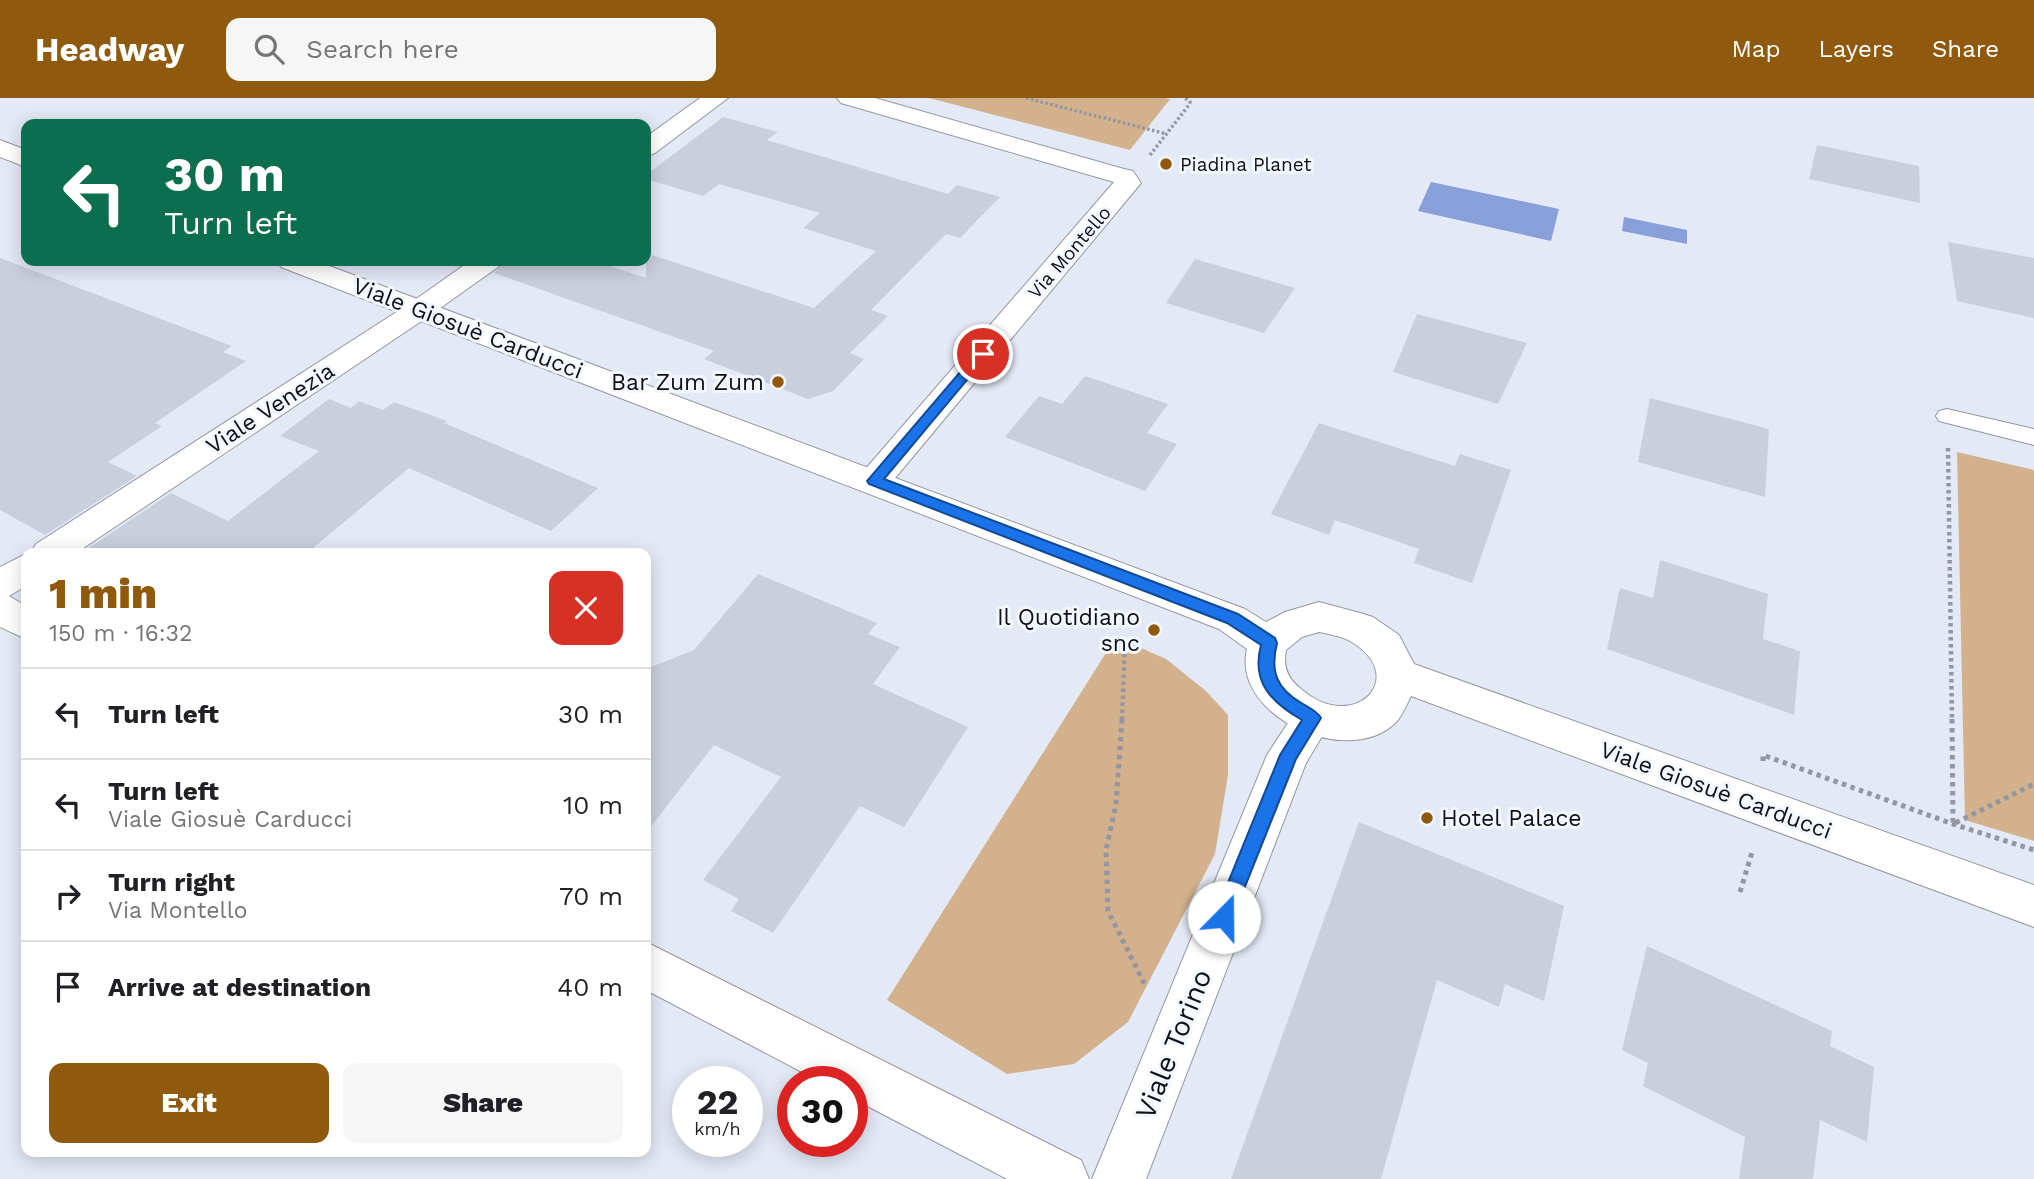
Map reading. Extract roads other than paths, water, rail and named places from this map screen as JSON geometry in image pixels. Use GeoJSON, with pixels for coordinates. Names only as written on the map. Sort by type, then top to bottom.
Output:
{"type":"FeatureCollection","features":[{"type":"Feature","properties":{"kind":"street"},"geometry":{"type":"LineString","coordinates":[[651,144],[716,98]]}},
{"type":"Feature","properties":{"kind":"street","name":"Via Montello"},"geometry":{"type":"LineString","coordinates":[[849,98],[1115,174],[1124,177],[1128,183],[874,481]]}},
{"type":"Feature","properties":{"kind":"street"},"geometry":{"type":"LineString","coordinates":[[0,148],[21,157]]}},
{"type":"Feature","properties":{"kind":"street","name":"Viale Giosuè Carducci"},"geometry":{"type":"LineString","coordinates":[[304,266],[1232,619],[1269,643]]}},
{"type":"Feature","properties":{"kind":"street","name":"Viale Venezia"},"geometry":{"type":"LineString","coordinates":[[56,548],[419,310],[481,266]]}},
{"type":"Feature","properties":{"kind":"street"},"geometry":{"type":"LineString","coordinates":[[0,585],[21,571]]}},
{"type":"Feature","properties":{"kind":"street"},"geometry":{"type":"LineString","coordinates":[[0,608],[21,621]]}},
{"type":"Feature","properties":{"kind":"street"},"geometry":{"type":"LineString","coordinates":[[1319,617],[1341,619],[1363,628],[1380,641],[1392,657],[1398,675],[1396,691],[1388,706],[1373,716],[1355,722],[1334,723],[1312,718],[1287,704],[1270,684],[1264,663],[1269,643],[1281,629],[1298,620],[1319,617]]}},
{"type":"Feature","properties":{"kind":"street","name":"Viale Giosuè Carducci"},"geometry":{"type":"LineString","coordinates":[[1398,675],[2034,906]]}},
{"type":"Feature","properties":{"kind":"street","name":"Viale Torino"},"geometry":{"type":"LineString","coordinates":[[1119,1179],[1288,755],[1312,718]]}},
{"type":"Feature","properties":{"kind":"street"},"geometry":{"type":"LineString","coordinates":[[651,968],[1062,1179]]}},
{"type":"Feature","properties":{"kind":"lane"},"geometry":{"type":"LineString","coordinates":[[1947,416],[2034,437]]}},
{"type":"Feature","properties":{"kind":"water"},"geometry":{"type":"Polygon","coordinates":[[[1431,182],[1559,209],[1551,241],[1418,211],[1431,182]]]}},
{"type":"Feature","properties":{"kind":"water"},"geometry":{"type":"Polygon","coordinates":[[[1624,217],[1687,230],[1687,244],[1622,231],[1624,217]]]}},
{"type":"Feature","properties":{"kind":"place","name":"Piadina Planet"},"geometry":{"type":"Point","coordinates":[1166,164]}},
{"type":"Feature","properties":{"kind":"place","name":"Bar Zum Zum"},"geometry":{"type":"Point","coordinates":[778,382]}},
{"type":"Feature","properties":{"kind":"place","name":"Il Quotidiano snc"},"geometry":{"type":"Point","coordinates":[1154,630]}},
{"type":"Feature","properties":{"kind":"place","name":"Hotel Palace"},"geometry":{"type":"Point","coordinates":[1427,818]}}]}
